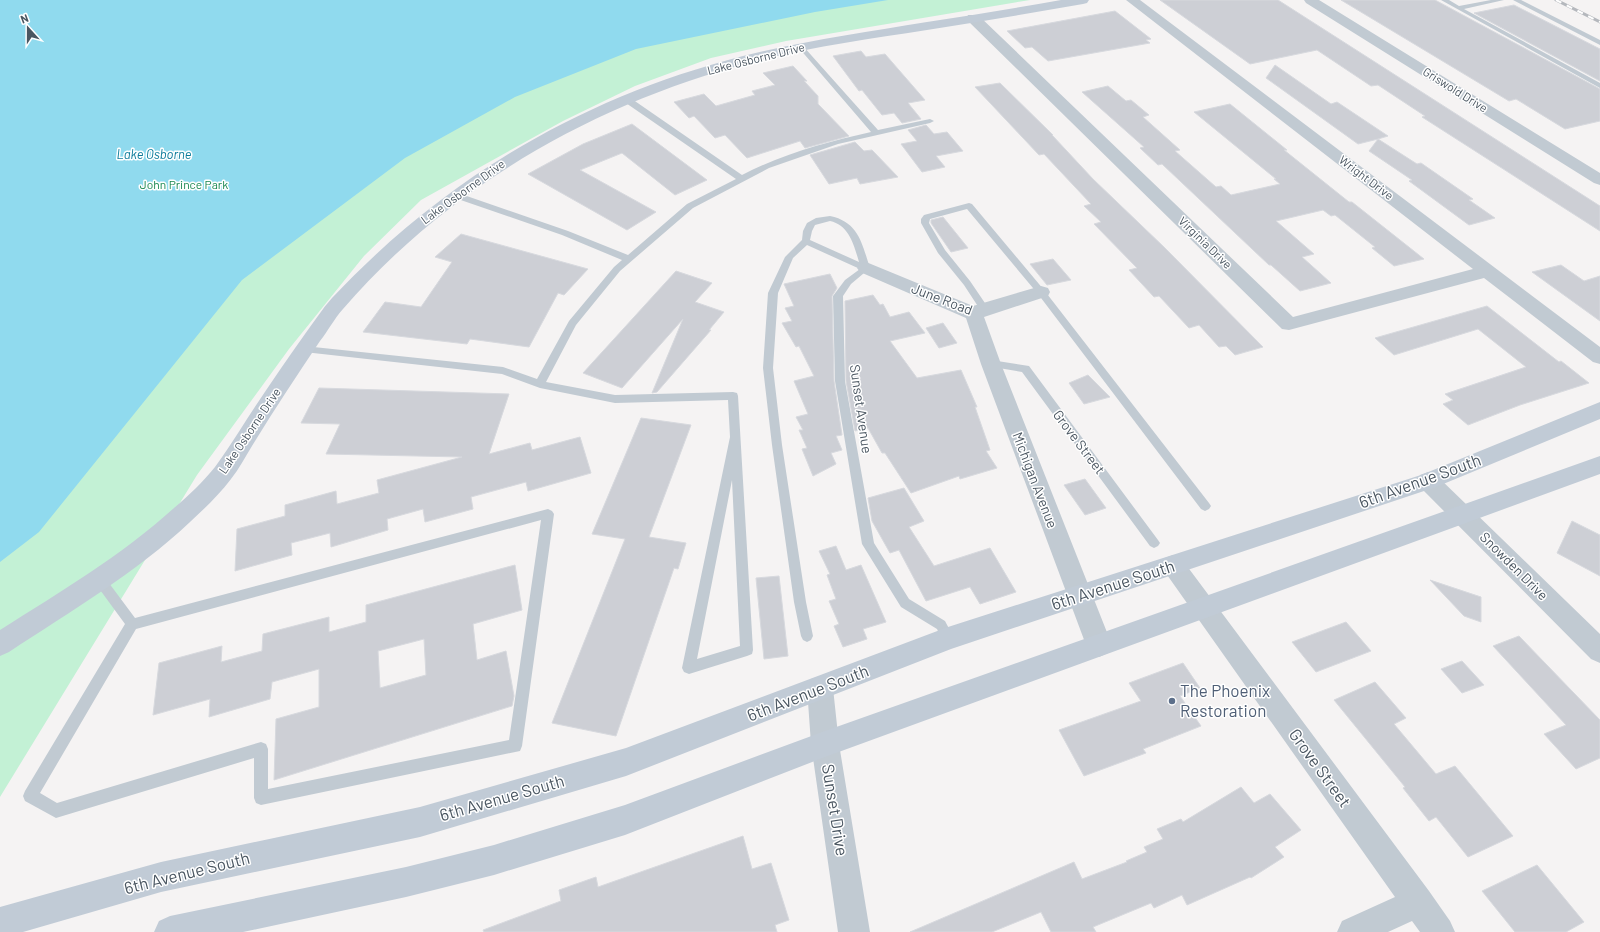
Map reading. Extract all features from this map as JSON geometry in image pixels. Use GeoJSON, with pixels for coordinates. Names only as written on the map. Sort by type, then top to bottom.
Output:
{"type":"FeatureCollection","features":[{"type":"Feature","properties":{"kind":"street","name":"Lake Osborne Drive"},"geometry":{"type":"LineString","coordinates":[[0,644],[134,556],[190,508],[222,475],[304,349],[335,306],[366,273],[414,227],[455,195],[521,151],[568,125],[626,99],[680,78],[724,65],[801,47],[1083,0]]}},
{"type":"Feature","properties":{"kind":"street","name":"Wright Drive"},"geometry":{"type":"LineString","coordinates":[[1132,0],[1600,356]]}},
{"type":"Feature","properties":{"kind":"street","name":"Griswold Drive"},"geometry":{"type":"LineString","coordinates":[[1310,0],[1600,180]]}},
{"type":"Feature","properties":{"kind":"street","name":"Virginia Drive"},"geometry":{"type":"LineString","coordinates":[[973,18],[1289,324],[1488,271]]}},
{"type":"Feature","properties":{"kind":"street","name":"June Road"},"geometry":{"type":"LineString","coordinates":[[866,268],[979,312],[1041,292]]}},
{"type":"Feature","properties":{"kind":"street","name":"Michigan Avenue"},"geometry":{"type":"LineString","coordinates":[[979,312],[991,364],[1099,645]]}},
{"type":"Feature","properties":{"kind":"street","name":"6th Avenue South"},"geometry":{"type":"LineString","coordinates":[[0,923],[161,877],[420,822],[626,762],[948,638],[1428,481],[1600,410]]}},
{"type":"Feature","properties":{"kind":"street"},"geometry":{"type":"LineString","coordinates":[[170,932],[406,882],[494,860],[624,820],[825,744],[1463,516],[1600,465]]}},
{"type":"Feature","properties":{"kind":"street","name":"Snowden Drive"},"geometry":{"type":"LineString","coordinates":[[1428,481],[1600,651]]}},
{"type":"Feature","properties":{"kind":"street","name":"Grove Street"},"geometry":{"type":"LineString","coordinates":[[1173,565],[1203,609],[1439,932]]}},
{"type":"Feature","properties":{"kind":"street","name":"Sunset Drive"},"geometry":{"type":"LineString","coordinates":[[820,688],[825,744],[854,932]]}},
{"type":"Feature","properties":{"kind":"street"},"geometry":{"type":"LineString","coordinates":[[1353,932],[1418,902]]}},
{"type":"Feature","properties":{"kind":"lane"},"geometry":{"type":"LineString","coordinates":[[1444,0],[1600,86]]}},
{"type":"Feature","properties":{"kind":"lane"},"geometry":{"type":"LineString","coordinates":[[1458,8],[1501,0]]}},
{"type":"Feature","properties":{"kind":"lane"},"geometry":{"type":"LineString","coordinates":[[1516,0],[1600,43]]}},
{"type":"Feature","properties":{"kind":"lane"},"geometry":{"type":"LineString","coordinates":[[801,47],[876,133]]}},
{"type":"Feature","properties":{"kind":"lane"},"geometry":{"type":"LineString","coordinates":[[626,99],[742,179]]}},
{"type":"Feature","properties":{"kind":"lane"},"geometry":{"type":"LineString","coordinates":[[540,384],[572,323],[617,269],[690,206],[766,166],[829,144],[930,121]]}},
{"type":"Feature","properties":{"kind":"lane"},"geometry":{"type":"LineString","coordinates":[[455,195],[566,233],[629,258]]}},
{"type":"Feature","properties":{"kind":"lane"},"geometry":{"type":"LineString","coordinates":[[979,312],[966,283],[941,251],[925,223],[925,219],[969,206],[1041,292],[1205,506]]}},
{"type":"Feature","properties":{"kind":"lane"},"geometry":{"type":"LineString","coordinates":[[807,636],[798,587],[777,445],[768,368],[773,293],[789,257],[806,241],[807,228],[812,222],[827,218],[837,218],[844,222],[851,230],[866,268]]}},
{"type":"Feature","properties":{"kind":"lane"},"geometry":{"type":"LineString","coordinates":[[806,241],[866,268]]}},
{"type":"Feature","properties":{"kind":"lane","name":"Sunset Avenue"},"geometry":{"type":"LineString","coordinates":[[866,268],[848,282],[838,296],[840,381],[868,544],[905,604],[941,625],[948,638]]}},
{"type":"Feature","properties":{"kind":"lane"},"geometry":{"type":"LineString","coordinates":[[304,349],[503,371],[540,384],[615,399],[733,396],[747,650],[689,668],[735,437]]}},
{"type":"Feature","properties":{"kind":"lane","name":"Grove Street"},"geometry":{"type":"LineString","coordinates":[[991,364],[1025,369],[1154,543]]}},
{"type":"Feature","properties":{"kind":"lane"},"geometry":{"type":"LineString","coordinates":[[548,514],[515,746],[261,798],[261,749],[56,811],[30,796],[132,624],[548,514]]}},
{"type":"Feature","properties":{"kind":"lane"},"geometry":{"type":"LineString","coordinates":[[99,579],[132,624]]}},
{"type":"Feature","properties":{"kind":"green space","name":"Lake Osborne"},"geometry":{"type":"Polygon","coordinates":[[[0,0],[1030,0],[786,41],[711,58],[635,86],[563,121],[421,200],[364,256],[289,349],[197,475],[0,797],[0,0]]]}},
{"type":"Feature","properties":{"kind":"water","name":"Lake Osborne"},"geometry":{"type":"Polygon","coordinates":[[[0,0],[888,0],[815,12],[636,49],[515,97],[405,158],[242,280],[39,532],[0,562],[0,0]]]}},
{"type":"Feature","properties":{"kind":"building"},"geometry":{"type":"Polygon","coordinates":[[[1160,0],[1278,0],[1600,206],[1600,231],[1422,117],[1425,116],[1378,85],[1371,86],[1317,50],[1250,64],[1160,0]]]}},
{"type":"Feature","properties":{"kind":"building"},"geometry":{"type":"Polygon","coordinates":[[[1341,0],[1435,0],[1600,89],[1600,121],[1565,129],[1516,99],[1509,101],[1341,0]]]}},
{"type":"Feature","properties":{"kind":"building"},"geometry":{"type":"Polygon","coordinates":[[[1514,5],[1600,49],[1600,81],[1474,13],[1514,5]]]}},
{"type":"Feature","properties":{"kind":"building"},"geometry":{"type":"Polygon","coordinates":[[[1115,11],[1151,39],[1146,40],[1150,43],[1048,61],[1032,47],[1025,48],[1007,31],[1115,11]]]}},
{"type":"Feature","properties":{"kind":"building"},"geometry":{"type":"Polygon","coordinates":[[[861,51],[866,57],[885,54],[925,100],[908,103],[921,119],[902,123],[894,113],[882,115],[862,90],[859,91],[833,56],[861,51]]]}},
{"type":"Feature","properties":{"kind":"building"},"geometry":{"type":"Polygon","coordinates":[[[1275,65],[1331,104],[1337,102],[1388,136],[1358,144],[1266,78],[1275,65]]]}},
{"type":"Feature","properties":{"kind":"building"},"geometry":{"type":"Polygon","coordinates":[[[793,66],[818,96],[818,104],[849,136],[805,148],[800,141],[747,158],[725,135],[715,138],[694,116],[689,118],[674,102],[704,94],[716,106],[755,95],[752,91],[775,85],[763,73],[793,66]]]}},
{"type":"Feature","properties":{"kind":"building"},"geometry":{"type":"Polygon","coordinates":[[[1000,83],[1053,135],[1093,179],[1165,248],[1263,347],[1235,355],[1226,346],[1219,347],[1199,325],[1189,328],[1159,296],[1154,297],[1129,270],[1137,268],[1094,224],[1101,222],[1084,206],[1091,204],[1044,154],[1039,155],[975,87],[1000,83]]]}},
{"type":"Feature","properties":{"kind":"building"},"geometry":{"type":"Polygon","coordinates":[[[1108,86],[1126,101],[1131,100],[1149,115],[1143,117],[1180,150],[1175,151],[1216,187],[1221,186],[1231,195],[1280,184],[1274,179],[1276,179],[1194,112],[1230,104],[1349,202],[1352,202],[1424,259],[1394,266],[1372,248],[1375,247],[1335,215],[1331,216],[1323,210],[1276,221],[1314,254],[1302,257],[1331,283],[1300,291],[1271,265],[1269,265],[1162,164],[1158,165],[1140,148],[1144,147],[1082,92],[1108,86]]]}},
{"type":"Feature","properties":{"kind":"building"},"geometry":{"type":"Polygon","coordinates":[[[632,124],[707,180],[675,195],[622,153],[580,170],[656,212],[627,230],[528,174],[583,144],[632,124]]]}},
{"type":"Feature","properties":{"kind":"building"},"geometry":{"type":"Polygon","coordinates":[[[926,125],[934,134],[947,132],[963,151],[936,156],[945,167],[922,172],[901,144],[917,141],[908,130],[926,125]]]}},
{"type":"Feature","properties":{"kind":"building"},"geometry":{"type":"Polygon","coordinates":[[[1378,139],[1417,164],[1421,163],[1473,199],[1469,200],[1495,218],[1469,225],[1409,181],[1412,180],[1369,151],[1378,139]]]}},
{"type":"Feature","properties":{"kind":"building"},"geometry":{"type":"Polygon","coordinates":[[[855,142],[864,151],[872,150],[898,177],[860,184],[857,178],[829,184],[810,155],[855,142]]]}},
{"type":"Feature","properties":{"kind":"building"},"geometry":{"type":"Polygon","coordinates":[[[943,217],[968,248],[951,252],[931,223],[931,220],[943,217]]]}},
{"type":"Feature","properties":{"kind":"building"},"geometry":{"type":"Polygon","coordinates":[[[461,234],[588,269],[564,295],[558,293],[529,347],[470,339],[467,344],[363,332],[385,302],[421,307],[452,262],[435,257],[461,234]]]}},
{"type":"Feature","properties":{"kind":"building"},"geometry":{"type":"Polygon","coordinates":[[[1053,259],[1071,280],[1047,285],[1030,264],[1053,259]]]}},
{"type":"Feature","properties":{"kind":"building"},"geometry":{"type":"Polygon","coordinates":[[[1561,265],[1584,281],[1600,276],[1600,321],[1532,272],[1561,265]]]}},
{"type":"Feature","properties":{"kind":"building"},"geometry":{"type":"Polygon","coordinates":[[[676,271],[712,283],[695,302],[724,312],[709,330],[711,330],[657,392],[652,393],[683,319],[622,388],[583,373],[676,271]]]}},
{"type":"Feature","properties":{"kind":"building"},"geometry":{"type":"Polygon","coordinates":[[[830,274],[837,288],[832,296],[834,381],[842,435],[836,436],[842,450],[831,453],[836,464],[813,476],[802,449],[807,448],[799,430],[803,430],[796,417],[808,414],[794,381],[814,376],[799,346],[796,347],[782,323],[792,321],[785,308],[794,306],[784,284],[830,274]]]}},
{"type":"Feature","properties":{"kind":"building"},"geometry":{"type":"Polygon","coordinates":[[[873,295],[880,305],[883,304],[890,317],[909,312],[925,333],[890,341],[917,378],[961,370],[977,407],[975,407],[990,450],[986,451],[997,468],[960,479],[959,476],[911,493],[885,453],[882,453],[868,428],[855,431],[846,381],[845,301],[873,295]]]}},
{"type":"Feature","properties":{"kind":"building"},"geometry":{"type":"Polygon","coordinates":[[[1487,306],[1559,362],[1561,361],[1589,383],[1520,405],[1468,425],[1443,404],[1453,400],[1445,394],[1526,367],[1478,329],[1394,355],[1375,338],[1487,306]]]}},
{"type":"Feature","properties":{"kind":"building"},"geometry":{"type":"Polygon","coordinates":[[[943,323],[957,343],[939,348],[926,328],[943,323]]]}},
{"type":"Feature","properties":{"kind":"building"},"geometry":{"type":"Polygon","coordinates":[[[1088,375],[1110,397],[1084,404],[1069,383],[1088,375]]]}},
{"type":"Feature","properties":{"kind":"building"},"geometry":{"type":"Polygon","coordinates":[[[319,388],[509,394],[489,454],[530,443],[532,450],[580,437],[591,473],[528,491],[526,482],[471,497],[473,509],[425,522],[423,509],[387,519],[388,530],[331,547],[330,533],[291,543],[292,555],[235,571],[237,529],[285,516],[285,505],[336,491],[337,504],[379,493],[377,480],[462,457],[326,454],[340,424],[301,423],[319,388]]]}},
{"type":"Feature","properties":{"kind":"building"},"geometry":{"type":"Polygon","coordinates":[[[641,418],[691,425],[649,537],[686,543],[678,569],[674,568],[616,736],[552,723],[625,539],[592,534],[641,418]]]}},
{"type":"Feature","properties":{"kind":"building"},"geometry":{"type":"Polygon","coordinates":[[[1085,479],[1106,508],[1085,515],[1064,485],[1085,479]]]}},
{"type":"Feature","properties":{"kind":"building"},"geometry":{"type":"Polygon","coordinates":[[[904,488],[924,521],[909,527],[934,566],[990,548],[1016,592],[980,604],[970,587],[926,601],[899,550],[890,553],[872,521],[868,498],[904,488]]]}},
{"type":"Feature","properties":{"kind":"building"},"geometry":{"type":"Polygon","coordinates":[[[1572,521],[1600,535],[1600,576],[1557,553],[1572,521]]]}},
{"type":"Feature","properties":{"kind":"building"},"geometry":{"type":"Polygon","coordinates":[[[836,546],[846,570],[861,565],[886,622],[863,629],[867,639],[843,647],[834,626],[839,624],[829,601],[836,599],[827,575],[830,574],[819,551],[836,546]]]}},
{"type":"Feature","properties":{"kind":"building"},"geometry":{"type":"Polygon","coordinates":[[[515,565],[522,610],[473,624],[477,660],[506,651],[514,696],[512,706],[274,780],[276,719],[319,707],[319,669],[272,682],[270,699],[209,717],[210,699],[153,715],[159,663],[222,646],[221,662],[262,651],[263,634],[329,617],[329,632],[366,622],[366,605],[515,565]],[[424,639],[378,651],[380,688],[426,675],[424,639]]]}},
{"type":"Feature","properties":{"kind":"building"},"geometry":{"type":"Polygon","coordinates":[[[779,576],[788,656],[764,659],[756,578],[779,576]]]}},
{"type":"Feature","properties":{"kind":"building"},"geometry":{"type":"Polygon","coordinates":[[[1430,580],[1481,597],[1481,622],[1464,616],[1430,580]]]}},
{"type":"Feature","properties":{"kind":"building"},"geometry":{"type":"Polygon","coordinates":[[[1346,622],[1371,651],[1316,672],[1292,642],[1346,622]]]}},
{"type":"Feature","properties":{"kind":"building"},"geometry":{"type":"Polygon","coordinates":[[[1519,636],[1600,720],[1600,758],[1576,769],[1544,734],[1566,725],[1493,646],[1519,636]]]}},
{"type":"Feature","properties":{"kind":"building"},"geometry":{"type":"Polygon","coordinates":[[[1462,661],[1484,685],[1462,693],[1441,669],[1462,661]]]}},
{"type":"Feature","properties":{"kind":"building"},"geometry":{"type":"Polygon","coordinates":[[[1183,663],[1200,688],[1180,696],[1201,726],[1143,749],[1146,753],[1084,776],[1059,730],[1141,701],[1129,683],[1183,663]]]}},
{"type":"Feature","properties":{"kind":"building"},"geometry":{"type":"Polygon","coordinates":[[[1375,682],[1406,718],[1394,724],[1436,774],[1455,766],[1513,836],[1468,857],[1436,817],[1429,821],[1403,788],[1405,787],[1334,700],[1375,682]]]}},
{"type":"Feature","properties":{"kind":"building"},"geometry":{"type":"Polygon","coordinates":[[[1241,787],[1254,803],[1270,794],[1301,830],[1275,847],[1284,857],[1251,878],[1250,877],[1187,905],[1182,895],[1154,908],[1151,903],[1093,927],[1096,932],[1051,932],[1041,912],[992,932],[910,932],[1074,862],[1082,879],[1127,862],[1126,861],[1147,852],[1144,847],[1163,839],[1157,829],[1181,819],[1183,822],[1241,787]]]}},
{"type":"Feature","properties":{"kind":"building"},"geometry":{"type":"Polygon","coordinates":[[[743,836],[752,869],[771,863],[789,920],[775,925],[777,932],[484,932],[483,930],[561,901],[559,890],[596,877],[598,887],[743,836]]]}},
{"type":"Feature","properties":{"kind":"building"},"geometry":{"type":"Polygon","coordinates":[[[1537,865],[1584,922],[1566,932],[1515,932],[1482,891],[1537,865]]]}},
{"type":"Feature","properties":{"kind":"railway"},"geometry":{"type":"LineString","coordinates":[[1556,0],[1600,22]]}},
{"type":"Feature","properties":{"kind":"place","name":"The Phoenix Restoration"},"geometry":{"type":"Point","coordinates":[1172,701]}},
{"type":"Feature","properties":{"kind":"park label","name":"John Prince Park"},"geometry":{"type":"Point","coordinates":[184,185]}}]}
